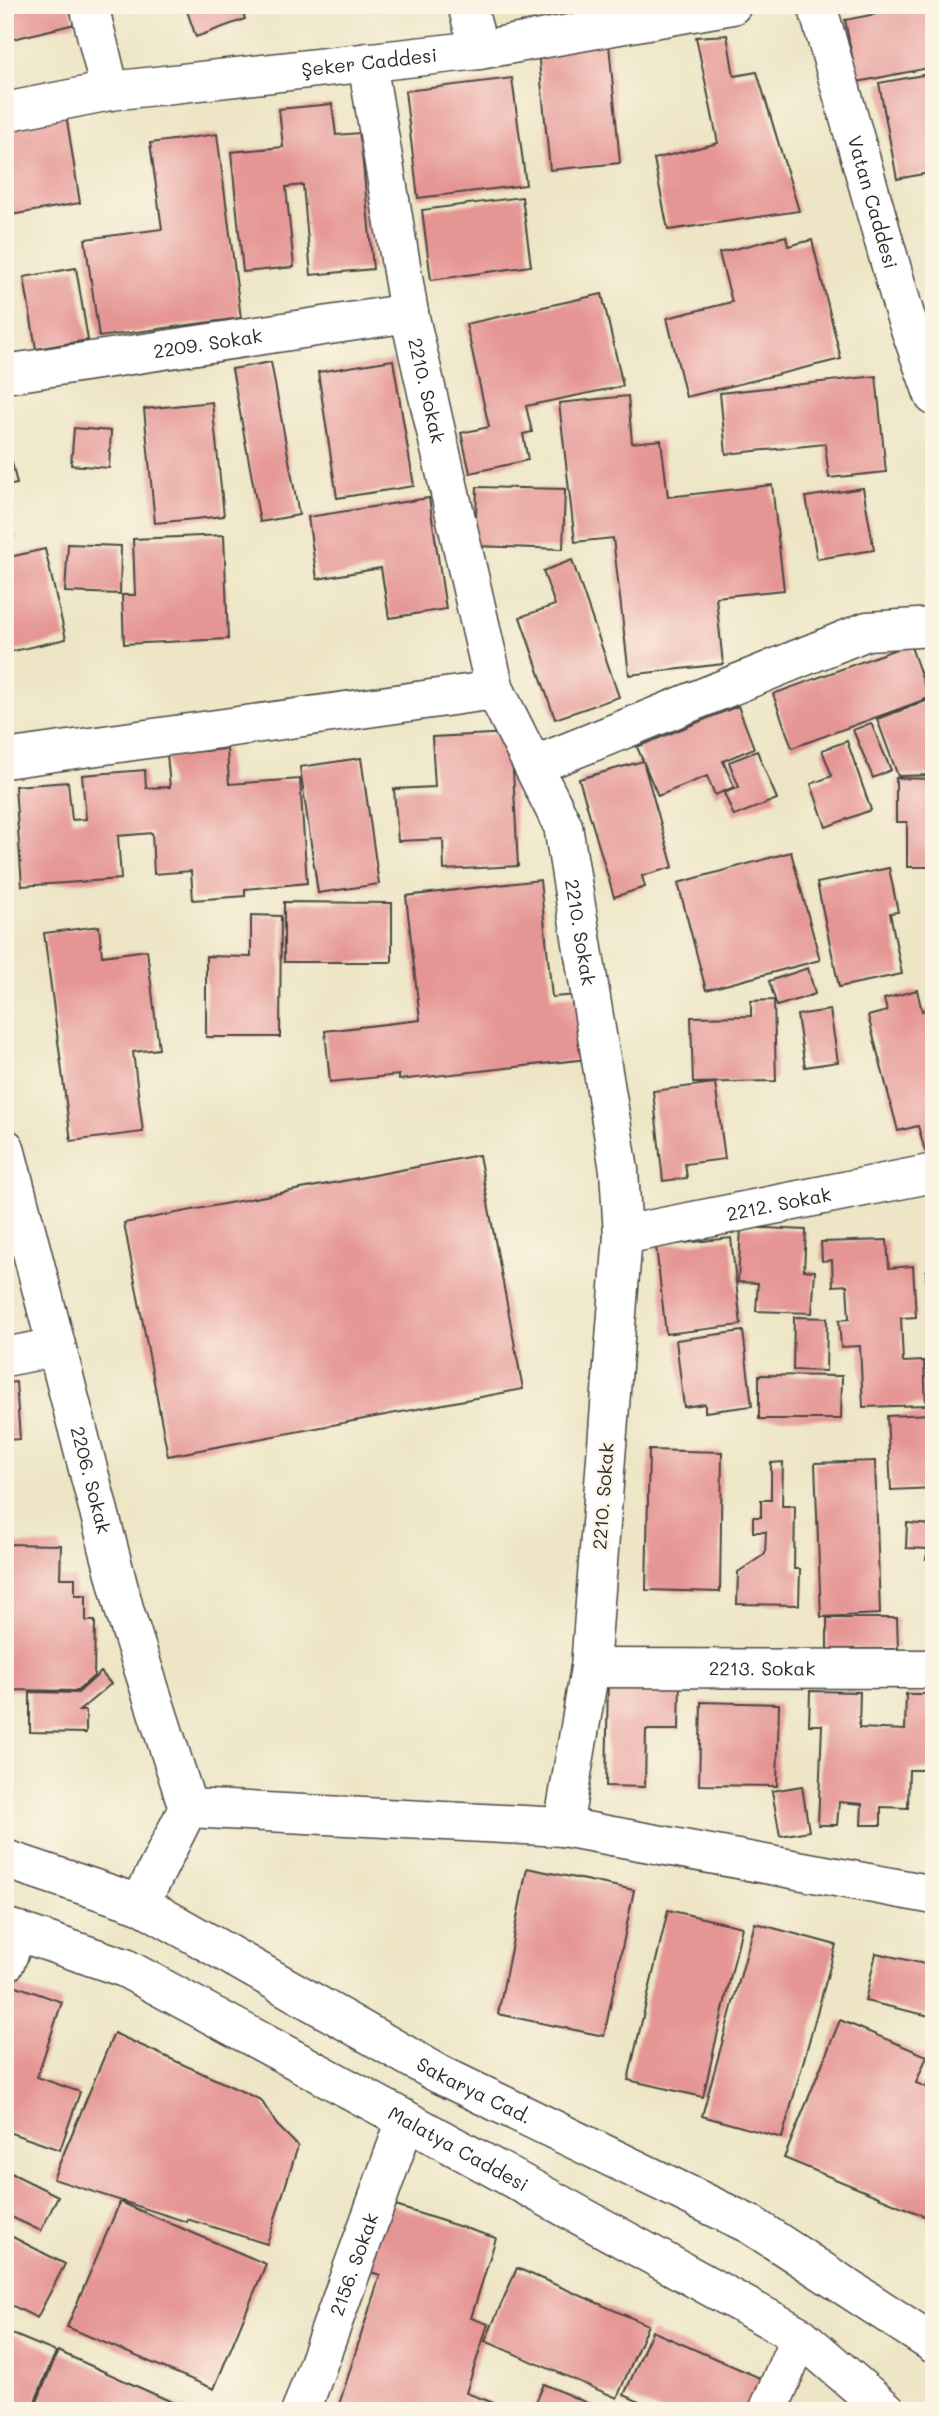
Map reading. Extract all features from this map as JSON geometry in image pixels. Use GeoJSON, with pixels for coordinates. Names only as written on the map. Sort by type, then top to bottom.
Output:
{"type":"FeatureCollection","features":[{"type":"Feature","properties":{"kind":"street"},"geometry":{"type":"LineString","coordinates":[[89,5],[110,91]]}},
{"type":"Feature","properties":{"kind":"street"},"geometry":{"type":"LineString","coordinates":[[467,5],[479,50]]}},
{"type":"Feature","properties":{"kind":"street","name":"Şeker Caddesi"},"geometry":{"type":"LineString","coordinates":[[5,112],[110,91],[479,50],[732,5]]}},
{"type":"Feature","properties":{"kind":"street","name":"Vatan Caddesi"},"geometry":{"type":"LineString","coordinates":[[817,5],[919,311],[934,396]]}},
{"type":"Feature","properties":{"kind":"street","name":"2210. Sokak"},"geometry":{"type":"LineString","coordinates":[[367,62],[409,313],[495,690],[563,826],[619,1170],[623,1235],[590,1668],[563,1827]]}},
{"type":"Feature","properties":{"kind":"street","name":"2209. Sokak"},"geometry":{"type":"LineString","coordinates":[[5,374],[409,313]]}},
{"type":"Feature","properties":{"kind":"street"},"geometry":{"type":"LineString","coordinates":[[533,766],[867,631],[934,627]]}},
{"type":"Feature","properties":{"kind":"street"},"geometry":{"type":"LineString","coordinates":[[5,760],[495,690]]}},
{"type":"Feature","properties":{"kind":"street","name":"2206. Sokak"},"geometry":{"type":"LineString","coordinates":[[5,1148],[125,1612],[188,1808]]}},
{"type":"Feature","properties":{"kind":"street","name":"2212. Sokak"},"geometry":{"type":"LineString","coordinates":[[623,1235],[934,1173]]}},
{"type":"Feature","properties":{"kind":"street"},"geometry":{"type":"LineString","coordinates":[[5,1357],[56,1347]]}},
{"type":"Feature","properties":{"kind":"street","name":"2213. Sokak"},"geometry":{"type":"LineString","coordinates":[[590,1668],[934,1669]]}},
{"type":"Feature","properties":{"kind":"street"},"geometry":{"type":"LineString","coordinates":[[140,1904],[188,1808],[563,1827],[934,1895]]}},
{"type":"Feature","properties":{"kind":"street","name":"Sakarya Cad."},"geometry":{"type":"LineString","coordinates":[[5,1859],[140,1904],[439,2074],[751,2225],[934,2344]]}},
{"type":"Feature","properties":{"kind":"street","name":"Malatya Caddesi"},"geometry":{"type":"LineString","coordinates":[[9,1940],[125,1968],[800,2336],[887,2411]]}},
{"type":"Feature","properties":{"kind":"street","name":"2156. Sokak"},"geometry":{"type":"LineString","coordinates":[[301,2411],[406,2120]]}},
{"type":"Feature","properties":{"kind":"street"},"geometry":{"type":"LineString","coordinates":[[768,2411],[800,2336]]}},
{"type":"Feature","properties":{"kind":"building"},"geometry":{"type":"Polygon","coordinates":[[[5,5],[70,5],[75,24],[5,41],[5,5]]]}},
{"type":"Feature","properties":{"kind":"building"},"geometry":{"type":"Polygon","coordinates":[[[185,5],[240,5],[245,19],[196,37],[185,5]]]}},
{"type":"Feature","properties":{"kind":"building"},"geometry":{"type":"Polygon","coordinates":[[[934,5],[934,67],[857,82],[845,20],[934,5]]]}},
{"type":"Feature","properties":{"kind":"building"},"geometry":{"type":"Polygon","coordinates":[[[727,35],[734,76],[757,72],[799,211],[668,230],[654,159],[718,143],[696,37],[727,35]]]}},
{"type":"Feature","properties":{"kind":"building"},"geometry":{"type":"Polygon","coordinates":[[[609,44],[620,163],[550,170],[538,51],[609,44]]]}},
{"type":"Feature","properties":{"kind":"building"},"geometry":{"type":"Polygon","coordinates":[[[934,73],[934,172],[897,179],[879,83],[934,73]]]}},
{"type":"Feature","properties":{"kind":"building"},"geometry":{"type":"Polygon","coordinates":[[[512,78],[526,185],[418,198],[405,91],[512,78]]]}},
{"type":"Feature","properties":{"kind":"building"},"geometry":{"type":"Polygon","coordinates":[[[332,104],[336,135],[360,133],[373,269],[311,275],[303,185],[286,187],[294,267],[243,272],[231,152],[283,147],[279,109],[332,104]]]}},
{"type":"Feature","properties":{"kind":"building"},"geometry":{"type":"Polygon","coordinates":[[[66,114],[80,203],[5,216],[5,124],[66,114]]]}},
{"type":"Feature","properties":{"kind":"building"},"geometry":{"type":"Polygon","coordinates":[[[217,134],[241,318],[99,337],[85,239],[162,229],[150,143],[217,134]]]}},
{"type":"Feature","properties":{"kind":"building"},"geometry":{"type":"Polygon","coordinates":[[[522,197],[531,266],[431,280],[422,210],[522,197]]]}},
{"type":"Feature","properties":{"kind":"building"},"geometry":{"type":"Polygon","coordinates":[[[786,236],[788,246],[812,240],[841,359],[686,397],[667,318],[732,302],[719,253],[786,236]]]}},
{"type":"Feature","properties":{"kind":"building"},"geometry":{"type":"Polygon","coordinates":[[[76,268],[88,340],[36,349],[24,277],[76,268]]]}},
{"type":"Feature","properties":{"kind":"building"},"geometry":{"type":"Polygon","coordinates":[[[602,294],[623,386],[526,406],[532,432],[523,434],[528,460],[470,473],[461,433],[489,427],[466,324],[602,294]]]}},
{"type":"Feature","properties":{"kind":"building"},"geometry":{"type":"Polygon","coordinates":[[[393,360],[414,486],[337,498],[318,372],[393,360]]]}},
{"type":"Feature","properties":{"kind":"building"},"geometry":{"type":"Polygon","coordinates":[[[271,362],[299,515],[260,522],[232,369],[271,362]]]}},
{"type":"Feature","properties":{"kind":"building"},"geometry":{"type":"Polygon","coordinates":[[[876,376],[886,472],[829,478],[825,444],[726,454],[720,393],[876,376]]]}},
{"type":"Feature","properties":{"kind":"building"},"geometry":{"type":"Polygon","coordinates":[[[628,396],[632,443],[661,440],[668,497],[772,485],[784,590],[716,597],[723,664],[629,675],[613,538],[575,542],[559,403],[628,396]]]}},
{"type":"Feature","properties":{"kind":"building"},"geometry":{"type":"Polygon","coordinates":[[[212,402],[224,516],[155,523],[144,409],[212,402]]]}},
{"type":"Feature","properties":{"kind":"building"},"geometry":{"type":"Polygon","coordinates":[[[74,428],[111,431],[109,468],[71,465],[74,428]]]}},
{"type":"Feature","properties":{"kind":"building"},"geometry":{"type":"Polygon","coordinates":[[[5,432],[17,484],[5,486],[5,432]]]}},
{"type":"Feature","properties":{"kind":"building"},"geometry":{"type":"Polygon","coordinates":[[[477,487],[565,489],[563,549],[475,546],[477,487]]]}},
{"type":"Feature","properties":{"kind":"building"},"geometry":{"type":"Polygon","coordinates":[[[863,488],[874,550],[817,559],[806,497],[863,488]]]}},
{"type":"Feature","properties":{"kind":"building"},"geometry":{"type":"Polygon","coordinates":[[[429,498],[446,609],[389,618],[381,568],[317,579],[308,517],[429,498]]]}},
{"type":"Feature","properties":{"kind":"building"},"geometry":{"type":"Polygon","coordinates":[[[5,503],[14,537],[5,538],[5,503]]]}},
{"type":"Feature","properties":{"kind":"building"},"geometry":{"type":"Polygon","coordinates":[[[224,535],[228,639],[124,644],[122,595],[135,595],[133,539],[224,535]]]}},
{"type":"Feature","properties":{"kind":"building"},"geometry":{"type":"Polygon","coordinates":[[[68,544],[121,546],[120,594],[65,592],[68,544]]]}},
{"type":"Feature","properties":{"kind":"building"},"geometry":{"type":"Polygon","coordinates":[[[45,549],[66,639],[5,653],[5,558],[45,549]]]}},
{"type":"Feature","properties":{"kind":"building"},"geometry":{"type":"Polygon","coordinates":[[[572,560],[619,697],[555,719],[520,617],[555,605],[543,571],[572,560]]]}},
{"type":"Feature","properties":{"kind":"building"},"geometry":{"type":"Polygon","coordinates":[[[910,644],[929,698],[792,748],[773,694],[910,644]]]}},
{"type":"Feature","properties":{"kind":"building"},"geometry":{"type":"Polygon","coordinates":[[[934,698],[934,775],[898,776],[877,719],[934,698]]]}},
{"type":"Feature","properties":{"kind":"building"},"geometry":{"type":"Polygon","coordinates":[[[738,706],[754,748],[723,761],[734,787],[715,795],[707,776],[658,796],[637,747],[738,706]]]}},
{"type":"Feature","properties":{"kind":"building"},"geometry":{"type":"Polygon","coordinates":[[[871,723],[891,770],[873,778],[853,730],[871,723]]]}},
{"type":"Feature","properties":{"kind":"building"},"geometry":{"type":"Polygon","coordinates":[[[511,733],[518,866],[444,870],[443,839],[398,841],[394,789],[435,787],[432,737],[511,733]]]}},
{"type":"Feature","properties":{"kind":"building"},"geometry":{"type":"Polygon","coordinates":[[[847,741],[871,810],[826,827],[811,784],[832,776],[822,750],[847,741]]]}},
{"type":"Feature","properties":{"kind":"building"},"geometry":{"type":"Polygon","coordinates":[[[227,749],[229,784],[300,779],[307,883],[245,889],[245,896],[193,900],[191,871],[154,874],[152,833],[118,836],[121,879],[22,886],[15,786],[68,782],[72,820],[86,819],[82,775],[145,770],[146,788],[170,787],[167,754],[227,749]]]}},
{"type":"Feature","properties":{"kind":"building"},"geometry":{"type":"Polygon","coordinates":[[[757,751],[777,799],[734,816],[724,793],[739,787],[729,762],[757,751]]]}},
{"type":"Feature","properties":{"kind":"building"},"geometry":{"type":"Polygon","coordinates":[[[361,758],[379,884],[318,893],[300,767],[361,758]]]}},
{"type":"Feature","properties":{"kind":"building"},"geometry":{"type":"Polygon","coordinates":[[[643,761],[673,867],[642,876],[645,887],[614,897],[579,779],[643,761]]]}},
{"type":"Feature","properties":{"kind":"building"},"geometry":{"type":"Polygon","coordinates":[[[896,778],[934,779],[934,867],[907,867],[907,822],[896,822],[896,778]]]}},
{"type":"Feature","properties":{"kind":"building"},"geometry":{"type":"Polygon","coordinates":[[[791,852],[820,960],[706,990],[678,883],[791,852]]]}},
{"type":"Feature","properties":{"kind":"building"},"geometry":{"type":"Polygon","coordinates":[[[889,868],[898,912],[890,913],[902,974],[839,987],[817,883],[889,868]]]}},
{"type":"Feature","properties":{"kind":"building"},"geometry":{"type":"Polygon","coordinates":[[[540,880],[552,997],[579,995],[587,1059],[399,1080],[399,1075],[330,1082],[325,1031],[420,1020],[406,896],[540,880]]]}},
{"type":"Feature","properties":{"kind":"building"},"geometry":{"type":"Polygon","coordinates":[[[284,902],[392,903],[392,962],[284,962],[284,902]]]}},
{"type":"Feature","properties":{"kind":"building"},"geometry":{"type":"Polygon","coordinates":[[[251,915],[281,916],[280,1037],[206,1037],[206,956],[251,957],[251,915]]]}},
{"type":"Feature","properties":{"kind":"building"},"geometry":{"type":"Polygon","coordinates":[[[99,926],[102,956],[147,950],[159,1049],[133,1052],[143,1132],[71,1141],[44,933],[99,926]]]}},
{"type":"Feature","properties":{"kind":"building"},"geometry":{"type":"Polygon","coordinates":[[[808,968],[815,994],[777,1006],[769,981],[808,968]]]}},
{"type":"Feature","properties":{"kind":"building"},"geometry":{"type":"Polygon","coordinates":[[[917,990],[922,1011],[934,1008],[934,1149],[925,1151],[918,1126],[898,1131],[868,1016],[887,1011],[884,999],[917,990]]]}},
{"type":"Feature","properties":{"kind":"building"},"geometry":{"type":"Polygon","coordinates":[[[774,1000],[776,1081],[693,1083],[691,1017],[751,1016],[751,1001],[774,1000]]]}},
{"type":"Feature","properties":{"kind":"building"},"geometry":{"type":"Polygon","coordinates":[[[830,1010],[838,1062],[805,1067],[797,1015],[830,1010]]]}},
{"type":"Feature","properties":{"kind":"building"},"geometry":{"type":"Polygon","coordinates":[[[715,1083],[725,1159],[685,1164],[687,1178],[663,1181],[653,1091],[715,1083]]]}},
{"type":"Feature","properties":{"kind":"building"},"geometry":{"type":"Polygon","coordinates":[[[479,1155],[523,1389],[168,1456],[124,1223],[479,1155]]]}},
{"type":"Feature","properties":{"kind":"building"},"geometry":{"type":"Polygon","coordinates":[[[741,1227],[806,1230],[804,1270],[815,1271],[812,1313],[756,1311],[758,1283],[738,1282],[741,1227]]]}},
{"type":"Feature","properties":{"kind":"building"},"geometry":{"type":"Polygon","coordinates":[[[731,1238],[741,1325],[666,1334],[656,1246],[731,1238]]]}},
{"type":"Feature","properties":{"kind":"building"},"geometry":{"type":"Polygon","coordinates":[[[887,1240],[889,1268],[913,1266],[916,1317],[901,1318],[903,1362],[924,1361],[926,1405],[863,1407],[860,1346],[841,1347],[839,1320],[849,1319],[847,1285],[833,1286],[832,1260],[822,1261],[821,1242],[887,1240]]]}},
{"type":"Feature","properties":{"kind":"building"},"geometry":{"type":"Polygon","coordinates":[[[926,1271],[934,1271],[934,1299],[927,1299],[926,1271]]]}},
{"type":"Feature","properties":{"kind":"building"},"geometry":{"type":"Polygon","coordinates":[[[794,1317],[827,1318],[826,1371],[793,1370],[794,1317]]]}},
{"type":"Feature","properties":{"kind":"building"},"geometry":{"type":"Polygon","coordinates":[[[743,1331],[752,1406],[705,1412],[705,1404],[684,1407],[676,1340],[743,1331]]]}},
{"type":"Feature","properties":{"kind":"building"},"geometry":{"type":"Polygon","coordinates":[[[759,1375],[842,1376],[841,1419],[759,1419],[759,1375]]]}},
{"type":"Feature","properties":{"kind":"building"},"geometry":{"type":"Polygon","coordinates":[[[16,1382],[20,1439],[5,1440],[5,1383],[16,1382]]]}},
{"type":"Feature","properties":{"kind":"building"},"geometry":{"type":"Polygon","coordinates":[[[934,1395],[934,1488],[891,1490],[887,1416],[931,1414],[930,1396],[934,1395]]]}},
{"type":"Feature","properties":{"kind":"building"},"geometry":{"type":"Polygon","coordinates":[[[649,1450],[722,1452],[720,1592],[646,1590],[649,1450]]]}},
{"type":"Feature","properties":{"kind":"building"},"geometry":{"type":"Polygon","coordinates":[[[875,1461],[880,1614],[821,1617],[815,1463],[875,1461]]]}},
{"type":"Feature","properties":{"kind":"building"},"geometry":{"type":"Polygon","coordinates":[[[783,1462],[782,1506],[795,1506],[794,1569],[800,1569],[799,1605],[737,1604],[738,1572],[765,1554],[766,1532],[753,1532],[753,1517],[761,1517],[761,1500],[771,1500],[771,1463],[783,1462]]]}},
{"type":"Feature","properties":{"kind":"building"},"geometry":{"type":"Polygon","coordinates":[[[907,1523],[934,1525],[934,1559],[926,1559],[928,1549],[906,1548],[907,1523]]]}},
{"type":"Feature","properties":{"kind":"building"},"geometry":{"type":"Polygon","coordinates":[[[5,1544],[61,1545],[60,1578],[75,1578],[75,1595],[86,1595],[86,1621],[95,1621],[94,1676],[77,1691],[5,1690],[5,1544]]]}},
{"type":"Feature","properties":{"kind":"building"},"geometry":{"type":"Polygon","coordinates":[[[827,1618],[897,1618],[898,1649],[827,1649],[827,1618]]]}},
{"type":"Feature","properties":{"kind":"building"},"geometry":{"type":"Polygon","coordinates":[[[101,1672],[111,1684],[79,1711],[86,1711],[86,1733],[30,1732],[30,1692],[78,1693],[101,1672]]]}},
{"type":"Feature","properties":{"kind":"building"},"geometry":{"type":"Polygon","coordinates":[[[608,1679],[680,1680],[679,1730],[646,1730],[645,1787],[606,1786],[608,1679]]]}},
{"type":"Feature","properties":{"kind":"building"},"geometry":{"type":"Polygon","coordinates":[[[810,1691],[860,1692],[859,1728],[905,1730],[906,1694],[934,1694],[934,1770],[909,1770],[908,1808],[881,1807],[881,1825],[861,1825],[862,1804],[839,1802],[837,1825],[818,1825],[822,1725],[809,1725],[810,1691]]]}},
{"type":"Feature","properties":{"kind":"building"},"geometry":{"type":"Polygon","coordinates":[[[701,1702],[779,1704],[777,1786],[699,1785],[701,1702]]]}},
{"type":"Feature","properties":{"kind":"building"},"geometry":{"type":"Polygon","coordinates":[[[802,1786],[809,1831],[780,1836],[772,1791],[802,1786]]]}},
{"type":"Feature","properties":{"kind":"building"},"geometry":{"type":"Polygon","coordinates":[[[527,1868],[634,1890],[604,2036],[498,2014],[527,1868]]]}},
{"type":"Feature","properties":{"kind":"building"},"geometry":{"type":"Polygon","coordinates":[[[668,1910],[742,1927],[703,2097],[628,2080],[668,1910]]]}},
{"type":"Feature","properties":{"kind":"building"},"geometry":{"type":"Polygon","coordinates":[[[755,1923],[836,1945],[782,2138],[702,2116],[755,1923]]]}},
{"type":"Feature","properties":{"kind":"building"},"geometry":{"type":"Polygon","coordinates":[[[876,1953],[934,1966],[934,2017],[865,2001],[876,1953]]]}},
{"type":"Feature","properties":{"kind":"building"},"geometry":{"type":"Polygon","coordinates":[[[5,1982],[62,2002],[37,2077],[80,2092],[60,2150],[5,2131],[5,1982]]]}},
{"type":"Feature","properties":{"kind":"building"},"geometry":{"type":"Polygon","coordinates":[[[840,2020],[927,2056],[916,2083],[934,2090],[934,2220],[784,2158],[840,2020]]]}},
{"type":"Feature","properties":{"kind":"building"},"geometry":{"type":"Polygon","coordinates":[[[114,2033],[261,2100],[277,2125],[298,2146],[267,2244],[187,2219],[187,2222],[53,2179],[114,2033]]]}},
{"type":"Feature","properties":{"kind":"building"},"geometry":{"type":"Polygon","coordinates":[[[5,2170],[58,2196],[41,2231],[5,2214],[5,2170]]]}},
{"type":"Feature","properties":{"kind":"building"},"geometry":{"type":"Polygon","coordinates":[[[120,2202],[266,2264],[214,2389],[67,2327],[120,2202]]]}},
{"type":"Feature","properties":{"kind":"building"},"geometry":{"type":"Polygon","coordinates":[[[386,2203],[496,2238],[471,2318],[488,2324],[466,2393],[494,2403],[492,2411],[346,2411],[338,2408],[380,2275],[365,2270],[386,2203]]]}},
{"type":"Feature","properties":{"kind":"building"},"geometry":{"type":"Polygon","coordinates":[[[5,2233],[65,2264],[37,2318],[5,2302],[5,2233]]]}},
{"type":"Feature","properties":{"kind":"building"},"geometry":{"type":"Polygon","coordinates":[[[517,2268],[648,2325],[617,2398],[485,2341],[517,2268]]]}},
{"type":"Feature","properties":{"kind":"building"},"geometry":{"type":"Polygon","coordinates":[[[5,2331],[56,2352],[31,2411],[5,2411],[5,2331]]]}},
{"type":"Feature","properties":{"kind":"building"},"geometry":{"type":"Polygon","coordinates":[[[652,2331],[767,2381],[754,2411],[659,2411],[624,2395],[652,2331]]]}},
{"type":"Feature","properties":{"kind":"building"},"geometry":{"type":"Polygon","coordinates":[[[58,2351],[192,2411],[33,2411],[58,2351]]]}},
{"type":"Feature","properties":{"kind":"building"},"geometry":{"type":"Polygon","coordinates":[[[544,2384],[605,2411],[532,2411],[544,2384]]]}}]}
